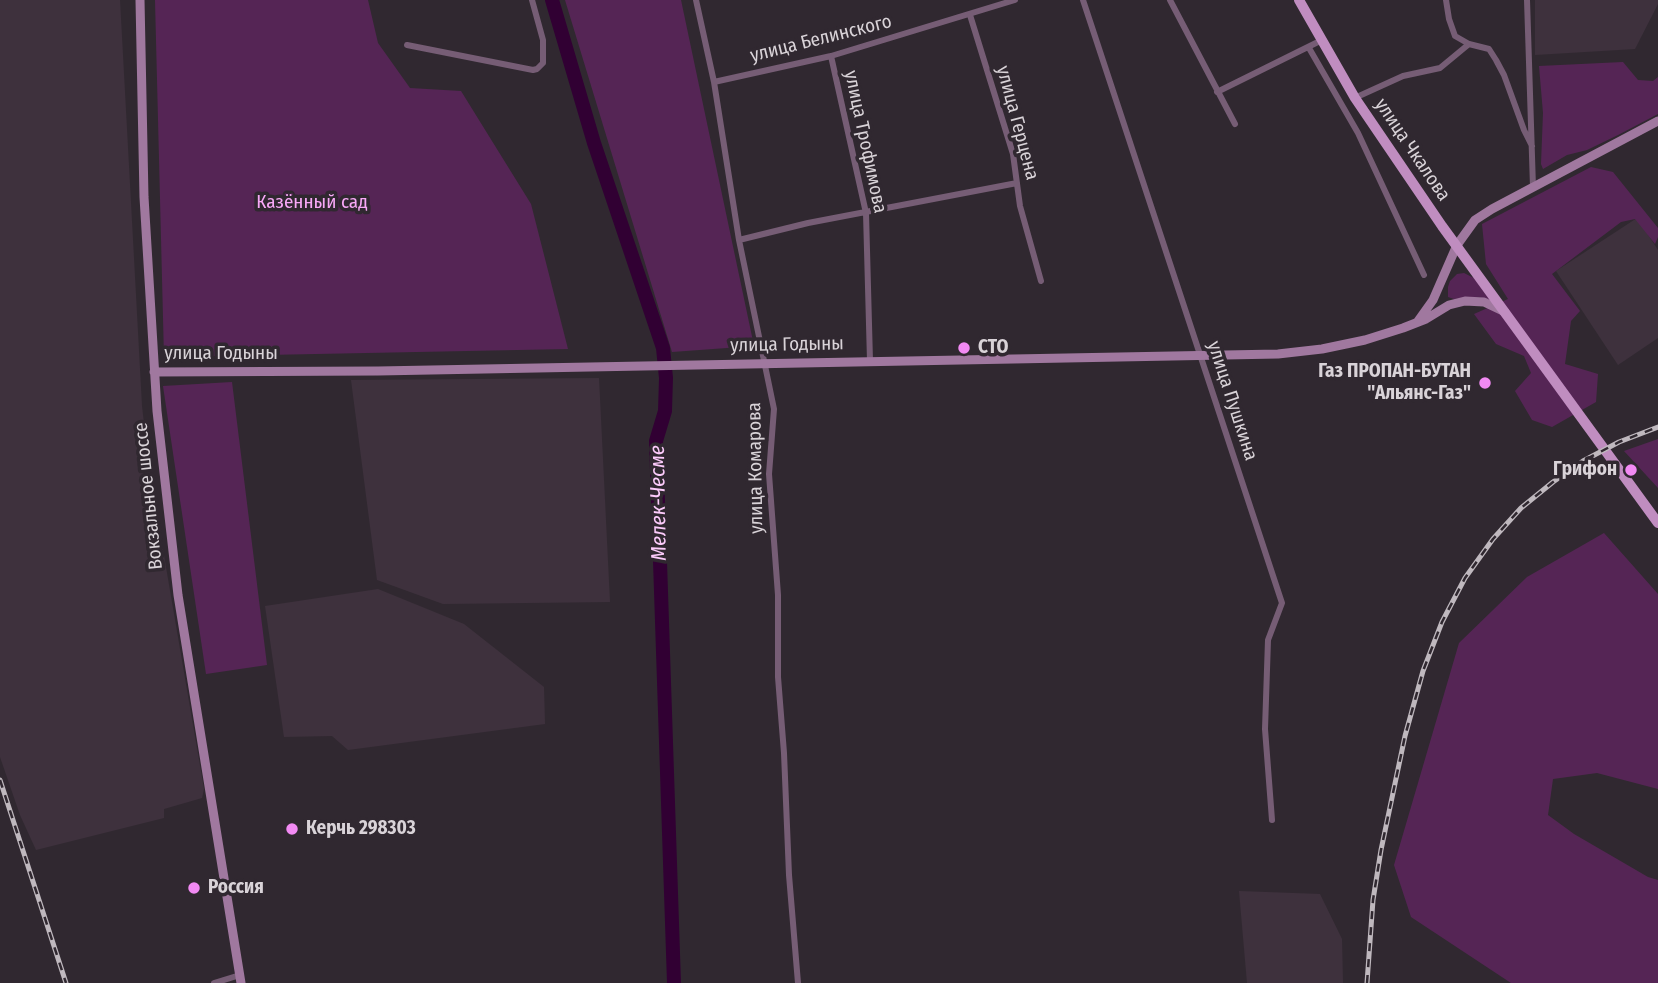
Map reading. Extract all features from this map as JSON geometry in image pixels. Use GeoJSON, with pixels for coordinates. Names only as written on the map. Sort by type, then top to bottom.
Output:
{"type":"FeatureCollection","features":[{"type":"Feature","properties":{"kind":"main road","name":"Вокзальное шоссе"},"geometry":{"type":"LineString","coordinates":[[140,0],[144,197],[154,372],[178,595],[240,979]]}},
{"type":"Feature","properties":{"kind":"main road","name":"улица Чкалова"},"geometry":{"type":"LineString","coordinates":[[1301,0],[1357,97],[1622,473]]}},
{"type":"Feature","properties":{"kind":"main road"},"geometry":{"type":"LineString","coordinates":[[1417,322],[1433,300],[1458,243],[1470,225],[1483,214],[1658,121]]}},
{"type":"Feature","properties":{"kind":"main road","name":"улица Годыны"},"geometry":{"type":"LineString","coordinates":[[154,372],[378,371],[1278,354],[1322,349],[1374,337],[1465,301],[1485,302],[1507,311]]}},
{"type":"Feature","properties":{"kind":"main road"},"geometry":{"type":"LineString","coordinates":[[1622,473],[1658,516]]}},
{"type":"Feature","properties":{"kind":"main road"},"geometry":{"type":"LineString","coordinates":[[1622,473],[1658,523]]}},
{"type":"Feature","properties":{"kind":"street"},"geometry":{"type":"LineString","coordinates":[[407,45],[537,69],[543,63],[543,40],[532,0]]}},
{"type":"Feature","properties":{"kind":"street","name":"улица Комарова"},"geometry":{"type":"LineString","coordinates":[[696,0],[714,82],[739,240],[774,409],[769,474],[779,595],[778,677],[798,983]]}},
{"type":"Feature","properties":{"kind":"street","name":"улица Белинского"},"geometry":{"type":"LineString","coordinates":[[714,82],[831,56],[1015,0]]}},
{"type":"Feature","properties":{"kind":"street","name":"улица Пушкина"},"geometry":{"type":"LineString","coordinates":[[1083,0],[1282,603],[1268,640],[1265,729],[1272,820]]}},
{"type":"Feature","properties":{"kind":"street"},"geometry":{"type":"LineString","coordinates":[[1170,0],[1235,124]]}},
{"type":"Feature","properties":{"kind":"street"},"geometry":{"type":"LineString","coordinates":[[1446,0],[1448,19],[1455,36],[1469,44],[1489,49],[1504,75],[1533,147]]}},
{"type":"Feature","properties":{"kind":"street"},"geometry":{"type":"LineString","coordinates":[[1527,0],[1533,187]]}},
{"type":"Feature","properties":{"kind":"street","name":"улица Герцена"},"geometry":{"type":"LineString","coordinates":[[970,15],[1013,154],[1020,206],[1041,281]]}},
{"type":"Feature","properties":{"kind":"street"},"geometry":{"type":"LineString","coordinates":[[1217,92],[1324,39]]}},
{"type":"Feature","properties":{"kind":"street"},"geometry":{"type":"LineString","coordinates":[[1357,97],[1403,76],[1440,68],[1469,44]]}},
{"type":"Feature","properties":{"kind":"street"},"geometry":{"type":"LineString","coordinates":[[1309,48],[1358,133],[1424,275]]}},
{"type":"Feature","properties":{"kind":"street","name":"улица Трофимова"},"geometry":{"type":"LineString","coordinates":[[831,56],[866,213],[870,360]]}},
{"type":"Feature","properties":{"kind":"street"},"geometry":{"type":"LineString","coordinates":[[739,240],[1017,183]]}},
{"type":"Feature","properties":{"kind":"street"},"geometry":{"type":"LineString","coordinates":[[214,983],[240,979]]}},
{"type":"Feature","properties":{"kind":"shaded area"},"geometry":{"type":"Polygon","coordinates":[[[0,0],[120,0],[142,406],[149,468],[204,789],[202,798],[164,809],[164,818],[36,850],[20,815],[0,757],[0,0]]]}},
{"type":"Feature","properties":{"kind":"shaded area"},"geometry":{"type":"Polygon","coordinates":[[[1535,0],[1658,0],[1658,4],[1635,49],[1535,55],[1535,0]]]}},
{"type":"Feature","properties":{"kind":"shaded area"},"geometry":{"type":"Polygon","coordinates":[[[1637,218],[1658,250],[1658,338],[1618,365],[1556,271],[1637,218]]]}},
{"type":"Feature","properties":{"kind":"shaded area"},"geometry":{"type":"Polygon","coordinates":[[[599,378],[610,602],[443,604],[377,580],[351,380],[599,378]]]}},
{"type":"Feature","properties":{"kind":"shaded area"},"geometry":{"type":"Polygon","coordinates":[[[378,589],[464,624],[544,687],[545,724],[348,750],[332,736],[284,737],[265,606],[378,589]]]}},
{"type":"Feature","properties":{"kind":"shaded area"},"geometry":{"type":"Polygon","coordinates":[[[1239,891],[1320,894],[1342,939],[1343,983],[1247,983],[1239,891]]]}},
{"type":"Feature","properties":{"kind":"green space","name":"Казённый сад"},"geometry":{"type":"Polygon","coordinates":[[[155,0],[368,0],[378,43],[410,88],[461,91],[531,204],[568,349],[164,357],[155,0]]]}},
{"type":"Feature","properties":{"kind":"green space"},"geometry":{"type":"Polygon","coordinates":[[[565,0],[681,0],[754,346],[672,352],[565,0]]]}},
{"type":"Feature","properties":{"kind":"green space"},"geometry":{"type":"Polygon","coordinates":[[[1623,62],[1638,80],[1653,81],[1658,77],[1658,114],[1587,150],[1567,155],[1543,169],[1543,113],[1539,66],[1623,62]]]}},
{"type":"Feature","properties":{"kind":"green space"},"geometry":{"type":"Polygon","coordinates":[[[1591,167],[1613,172],[1658,228],[1658,237],[1655,244],[1635,219],[1621,222],[1552,274],[1580,311],[1571,321],[1565,364],[1598,374],[1596,402],[1552,427],[1532,420],[1515,391],[1531,373],[1524,356],[1496,344],[1474,314],[1508,299],[1486,264],[1482,224],[1591,167]]]}},
{"type":"Feature","properties":{"kind":"green space"},"geometry":{"type":"Polygon","coordinates":[[[1464,273],[1474,278],[1491,301],[1479,297],[1448,297],[1450,281],[1457,274],[1464,273]]]}},
{"type":"Feature","properties":{"kind":"green space"},"geometry":{"type":"Polygon","coordinates":[[[232,382],[267,665],[206,674],[163,386],[232,382]]]}},
{"type":"Feature","properties":{"kind":"green space"},"geometry":{"type":"Polygon","coordinates":[[[1658,439],[1658,488],[1624,451],[1658,439]]]}},
{"type":"Feature","properties":{"kind":"green space"},"geometry":{"type":"Polygon","coordinates":[[[1604,533],[1658,594],[1658,789],[1597,773],[1553,779],[1548,815],[1574,834],[1648,877],[1658,880],[1658,983],[1511,983],[1411,917],[1394,865],[1459,643],[1527,577],[1604,533]]]}},
{"type":"Feature","properties":{"kind":"waterway","name":"Мелек-Чесме"},"geometry":{"type":"LineString","coordinates":[[552,0],[594,143],[663,348],[665,411],[656,441],[674,983]]}},
{"type":"Feature","properties":{"kind":"railway"},"geometry":{"type":"LineString","coordinates":[[1367,983],[1373,900],[1405,736],[1423,671],[1442,622],[1465,578],[1493,539],[1521,508],[1553,482],[1583,461],[1619,442],[1658,427]]}},
{"type":"Feature","properties":{"kind":"railway"},"geometry":{"type":"LineString","coordinates":[[0,780],[66,983]]}},
{"type":"Feature","properties":{"kind":"place","name":"СТО"},"geometry":{"type":"Point","coordinates":[964,348]}},
{"type":"Feature","properties":{"kind":"place","name":"Газ ПРОПАН-БУТАН \"Альянс-Газ\""},"geometry":{"type":"Point","coordinates":[1485,383]}},
{"type":"Feature","properties":{"kind":"place","name":"Грифон"},"geometry":{"type":"Point","coordinates":[1631,470]}},
{"type":"Feature","properties":{"kind":"place","name":"Керчь 298303"},"geometry":{"type":"Point","coordinates":[292,829]}},
{"type":"Feature","properties":{"kind":"place","name":"Россия"},"geometry":{"type":"Point","coordinates":[194,888]}}]}
